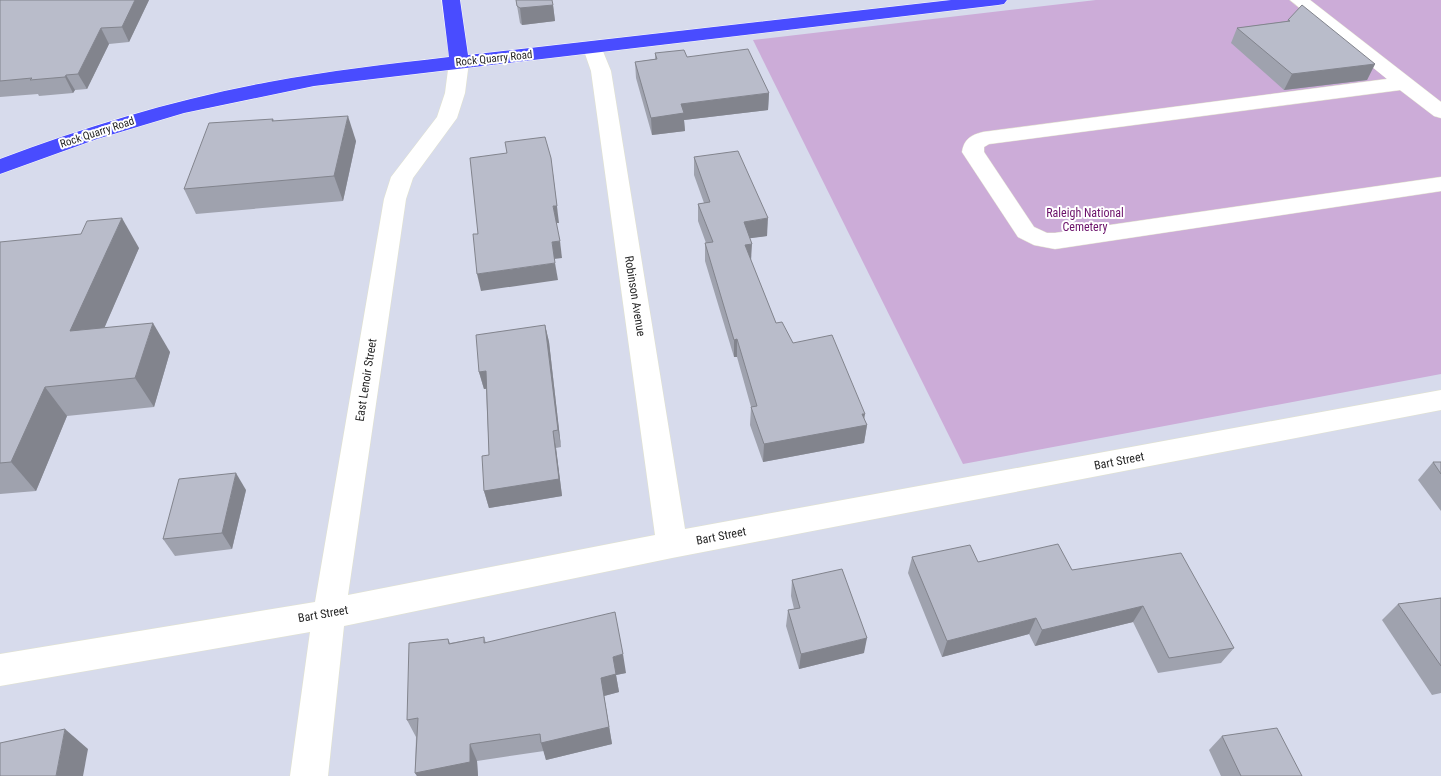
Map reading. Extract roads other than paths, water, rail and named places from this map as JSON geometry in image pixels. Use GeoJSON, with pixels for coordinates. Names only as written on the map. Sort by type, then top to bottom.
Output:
{"type":"FeatureCollection","features":[{"type":"Feature","properties":{"kind":"main road","name":"East Lenoir Street"},"geometry":{"type":"LineString","coordinates":[[451,0],[459,62]]}},
{"type":"Feature","properties":{"kind":"main road","name":"Rock Quarry Road"},"geometry":{"type":"LineString","coordinates":[[0,167],[60,143],[154,113],[239,93],[319,79],[998,0]]}},
{"type":"Feature","properties":{"kind":"street"},"geometry":{"type":"LineString","coordinates":[[1299,0],[1441,112]]}},
{"type":"Feature","properties":{"kind":"street","name":"Robinson Avenue"},"geometry":{"type":"LineString","coordinates":[[593,48],[601,71],[672,545]]}},
{"type":"Feature","properties":{"kind":"street","name":"East Lenoir Street"},"geometry":{"type":"LineString","coordinates":[[309,776],[329,614],[395,199],[402,177],[447,118],[454,93],[459,62]]}},
{"type":"Feature","properties":{"kind":"street"},"geometry":{"type":"LineString","coordinates":[[1404,82],[983,138],[974,144],[973,152],[1026,232],[1042,240],[1054,241],[1441,184]]}},
{"type":"Feature","properties":{"kind":"street","name":"Bart Street"},"geometry":{"type":"LineString","coordinates":[[0,670],[329,614],[672,545],[1441,400]]}},
{"type":"Feature","properties":{"kind":"park label","name":"Raleigh National Cemetery"},"geometry":{"type":"Point","coordinates":[1085,220]}}]}
